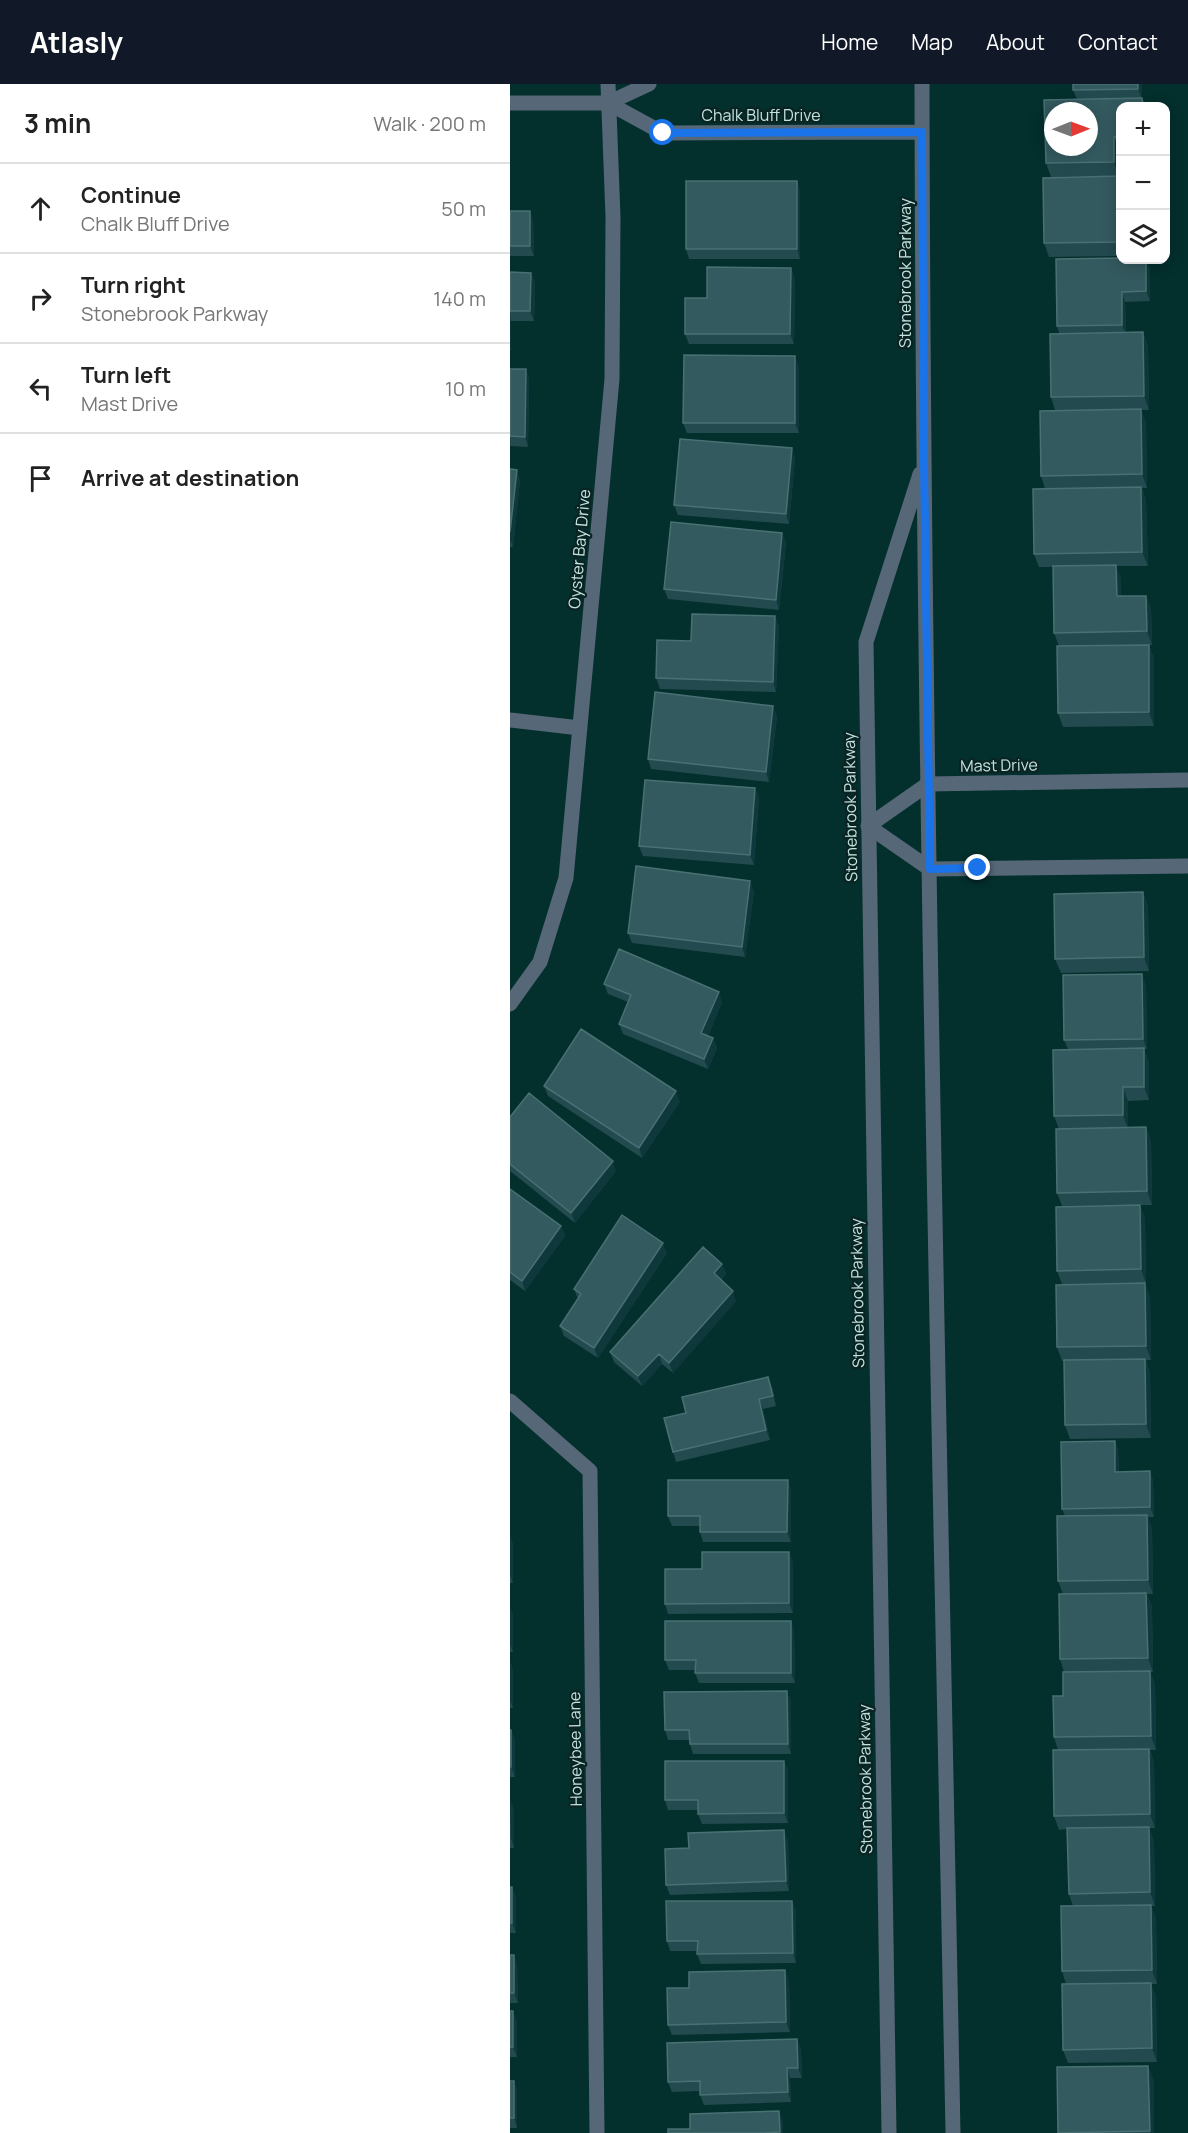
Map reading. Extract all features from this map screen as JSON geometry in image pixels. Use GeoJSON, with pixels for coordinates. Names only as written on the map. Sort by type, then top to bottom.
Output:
{"type":"FeatureCollection","features":[{"type":"Feature","properties":{"kind":"street","name":"Oyster Bay Drive"},"geometry":{"type":"LineString","coordinates":[[510,1004],[540,962],[566,879],[612,380],[613,217],[608,84]]}},
{"type":"Feature","properties":{"kind":"street","name":"Chalk Bluff Drive"},"geometry":{"type":"LineString","coordinates":[[510,103],[608,103],[649,84]]}},
{"type":"Feature","properties":{"kind":"street","name":"Stonebrook Parkway"},"geometry":{"type":"LineString","coordinates":[[922,84],[928,784],[953,2133]]}},
{"type":"Feature","properties":{"kind":"street","name":"Chalk Bluff Drive"},"geometry":{"type":"LineString","coordinates":[[608,103],[663,133],[922,132]]}},
{"type":"Feature","properties":{"kind":"street","name":"Stonebrook Parkway"},"geometry":{"type":"LineString","coordinates":[[889,2133],[866,642],[924,462]]}},
{"type":"Feature","properties":{"kind":"street"},"geometry":{"type":"LineString","coordinates":[[510,720],[580,728]]}},
{"type":"Feature","properties":{"kind":"street","name":"Mast Drive"},"geometry":{"type":"LineString","coordinates":[[928,784],[1188,780]]}},
{"type":"Feature","properties":{"kind":"street"},"geometry":{"type":"LineString","coordinates":[[928,784],[868,826],[930,869],[1188,866]]}},
{"type":"Feature","properties":{"kind":"street","name":"Honeybee Lane"},"geometry":{"type":"LineString","coordinates":[[510,1401],[590,1471],[597,2133]]}},
{"type":"Feature","properties":{"kind":"building"},"geometry":{"type":"Polygon","coordinates":[[[1073,84],[1138,84],[1138,89],[1073,90],[1073,84]]]}},
{"type":"Feature","properties":{"kind":"building"},"geometry":{"type":"Polygon","coordinates":[[[1142,98],[1142,102],[1116,102],[1114,162],[1046,163],[1046,156],[1098,156],[1098,102],[1044,102],[1044,100],[1142,98]]]}},
{"type":"Feature","properties":{"kind":"building"},"geometry":{"type":"Polygon","coordinates":[[[1116,176],[1116,242],[1044,243],[1043,178],[1116,176]]]}},
{"type":"Feature","properties":{"kind":"building"},"geometry":{"type":"Polygon","coordinates":[[[686,181],[797,181],[797,249],[686,249],[686,181]]]}},
{"type":"Feature","properties":{"kind":"building"},"geometry":{"type":"Polygon","coordinates":[[[510,211],[530,211],[530,246],[510,246],[510,211]]]}},
{"type":"Feature","properties":{"kind":"building"},"geometry":{"type":"Polygon","coordinates":[[[1116,258],[1116,264],[1146,264],[1146,291],[1122,292],[1122,325],[1057,326],[1056,259],[1116,258]]]}},
{"type":"Feature","properties":{"kind":"building"},"geometry":{"type":"Polygon","coordinates":[[[707,267],[791,268],[790,334],[685,334],[685,298],[707,298],[707,267]]]}},
{"type":"Feature","properties":{"kind":"building"},"geometry":{"type":"Polygon","coordinates":[[[510,272],[531,273],[530,311],[510,311],[510,272]]]}},
{"type":"Feature","properties":{"kind":"building"},"geometry":{"type":"Polygon","coordinates":[[[1143,332],[1144,396],[1051,397],[1050,334],[1143,332]]]}},
{"type":"Feature","properties":{"kind":"building"},"geometry":{"type":"Polygon","coordinates":[[[684,355],[795,356],[795,423],[683,423],[684,355]]]}},
{"type":"Feature","properties":{"kind":"building"},"geometry":{"type":"Polygon","coordinates":[[[510,369],[526,369],[525,437],[510,436],[510,369]]]}},
{"type":"Feature","properties":{"kind":"building"},"geometry":{"type":"Polygon","coordinates":[[[1141,409],[1142,474],[1041,476],[1040,411],[1141,409]]]}},
{"type":"Feature","properties":{"kind":"building"},"geometry":{"type":"Polygon","coordinates":[[[680,439],[792,448],[786,514],[674,505],[680,439]]]}},
{"type":"Feature","properties":{"kind":"building"},"geometry":{"type":"Polygon","coordinates":[[[510,469],[517,470],[510,532],[510,469]]]}},
{"type":"Feature","properties":{"kind":"building"},"geometry":{"type":"Polygon","coordinates":[[[1141,487],[1142,552],[1034,554],[1033,489],[1141,487]]]}},
{"type":"Feature","properties":{"kind":"building"},"geometry":{"type":"Polygon","coordinates":[[[671,522],[782,533],[776,600],[664,589],[671,522]]]}},
{"type":"Feature","properties":{"kind":"building"},"geometry":{"type":"Polygon","coordinates":[[[1116,565],[1117,596],[1146,596],[1147,631],[1054,633],[1053,566],[1116,565]]]}},
{"type":"Feature","properties":{"kind":"building"},"geometry":{"type":"Polygon","coordinates":[[[692,614],[775,616],[773,682],[656,678],[657,640],[691,641],[692,614]]]}},
{"type":"Feature","properties":{"kind":"building"},"geometry":{"type":"Polygon","coordinates":[[[1149,645],[1149,712],[1058,713],[1057,646],[1149,645]]]}},
{"type":"Feature","properties":{"kind":"building"},"geometry":{"type":"Polygon","coordinates":[[[655,692],[773,706],[766,772],[648,759],[655,692]]]}},
{"type":"Feature","properties":{"kind":"building"},"geometry":{"type":"Polygon","coordinates":[[[645,780],[755,788],[750,855],[639,846],[645,780]]]}},
{"type":"Feature","properties":{"kind":"building"},"geometry":{"type":"Polygon","coordinates":[[[636,866],[750,881],[742,947],[628,933],[636,866]]]}},
{"type":"Feature","properties":{"kind":"building"},"geometry":{"type":"Polygon","coordinates":[[[1143,892],[1144,957],[1055,959],[1054,894],[1143,892]]]}},
{"type":"Feature","properties":{"kind":"building"},"geometry":{"type":"Polygon","coordinates":[[[619,949],[719,992],[701,1033],[713,1038],[704,1059],[619,1024],[631,995],[604,984],[619,949]]]}},
{"type":"Feature","properties":{"kind":"building"},"geometry":{"type":"Polygon","coordinates":[[[1142,974],[1143,1039],[1064,1040],[1063,975],[1142,974]]]}},
{"type":"Feature","properties":{"kind":"building"},"geometry":{"type":"Polygon","coordinates":[[[581,1029],[676,1091],[639,1148],[544,1086],[581,1029]]]}},
{"type":"Feature","properties":{"kind":"building"},"geometry":{"type":"Polygon","coordinates":[[[1144,1048],[1144,1087],[1123,1087],[1123,1115],[1054,1116],[1053,1050],[1144,1048]]]}},
{"type":"Feature","properties":{"kind":"building"},"geometry":{"type":"Polygon","coordinates":[[[529,1093],[613,1161],[571,1213],[510,1164],[510,1117],[529,1093]]]}},
{"type":"Feature","properties":{"kind":"building"},"geometry":{"type":"Polygon","coordinates":[[[1146,1127],[1147,1191],[1057,1193],[1056,1129],[1146,1127]]]}},
{"type":"Feature","properties":{"kind":"building"},"geometry":{"type":"Polygon","coordinates":[[[510,1189],[561,1226],[522,1281],[510,1272],[510,1189]]]}},
{"type":"Feature","properties":{"kind":"building"},"geometry":{"type":"Polygon","coordinates":[[[1140,1205],[1141,1269],[1057,1271],[1056,1207],[1140,1205]]]}},
{"type":"Feature","properties":{"kind":"building"},"geometry":{"type":"Polygon","coordinates":[[[622,1215],[663,1243],[594,1348],[560,1326],[581,1294],[574,1289],[622,1215]]]}},
{"type":"Feature","properties":{"kind":"building"},"geometry":{"type":"Polygon","coordinates":[[[703,1247],[722,1264],[714,1273],[733,1291],[669,1363],[659,1354],[638,1376],[610,1352],[703,1247]]]}},
{"type":"Feature","properties":{"kind":"building"},"geometry":{"type":"Polygon","coordinates":[[[1145,1283],[1146,1346],[1057,1347],[1056,1285],[1145,1283]]]}},
{"type":"Feature","properties":{"kind":"building"},"geometry":{"type":"Polygon","coordinates":[[[1145,1359],[1146,1424],[1065,1425],[1064,1360],[1145,1359]]]}},
{"type":"Feature","properties":{"kind":"building"},"geometry":{"type":"Polygon","coordinates":[[[768,1377],[773,1396],[759,1399],[766,1430],[673,1452],[664,1418],[686,1413],[682,1397],[768,1377]]]}},
{"type":"Feature","properties":{"kind":"building"},"geometry":{"type":"Polygon","coordinates":[[[1115,1441],[1115,1472],[1150,1471],[1150,1507],[1062,1509],[1061,1442],[1115,1441]]]}},
{"type":"Feature","properties":{"kind":"building"},"geometry":{"type":"Polygon","coordinates":[[[668,1480],[788,1480],[787,1532],[700,1532],[700,1516],[668,1516],[668,1480]]]}},
{"type":"Feature","properties":{"kind":"building"},"geometry":{"type":"Polygon","coordinates":[[[1147,1515],[1148,1580],[1058,1581],[1057,1516],[1147,1515]]]}},
{"type":"Feature","properties":{"kind":"building"},"geometry":{"type":"Polygon","coordinates":[[[702,1552],[789,1552],[789,1603],[665,1604],[665,1569],[702,1569],[702,1552]]]}},
{"type":"Feature","properties":{"kind":"building"},"geometry":{"type":"Polygon","coordinates":[[[1146,1593],[1148,1658],[1060,1659],[1059,1594],[1146,1593]]]}},
{"type":"Feature","properties":{"kind":"building"},"geometry":{"type":"Polygon","coordinates":[[[665,1621],[791,1621],[791,1673],[695,1673],[696,1660],[665,1660],[665,1621]]]}},
{"type":"Feature","properties":{"kind":"building"},"geometry":{"type":"Polygon","coordinates":[[[1150,1671],[1151,1736],[1054,1737],[1053,1696],[1063,1696],[1063,1672],[1150,1671]]]}},
{"type":"Feature","properties":{"kind":"building"},"geometry":{"type":"Polygon","coordinates":[[[787,1691],[788,1744],[690,1744],[689,1730],[665,1730],[664,1692],[787,1691]]]}},
{"type":"Feature","properties":{"kind":"building"},"geometry":{"type":"Polygon","coordinates":[[[511,1730],[511,1767],[510,1767],[511,1730]]]}},
{"type":"Feature","properties":{"kind":"building"},"geometry":{"type":"Polygon","coordinates":[[[1149,1749],[1150,1814],[1054,1816],[1053,1750],[1149,1749]]]}},
{"type":"Feature","properties":{"kind":"building"},"geometry":{"type":"Polygon","coordinates":[[[665,1761],[784,1761],[784,1813],[698,1814],[698,1800],[665,1800],[665,1761]]]}},
{"type":"Feature","properties":{"kind":"building"},"geometry":{"type":"Polygon","coordinates":[[[1149,1827],[1150,1892],[1069,1894],[1067,1828],[1149,1827]]]}},
{"type":"Feature","properties":{"kind":"building"},"geometry":{"type":"Polygon","coordinates":[[[784,1830],[786,1881],[666,1885],[665,1849],[689,1848],[688,1833],[784,1830]]]}},
{"type":"Feature","properties":{"kind":"building"},"geometry":{"type":"Polygon","coordinates":[[[510,1887],[512,1887],[512,1923],[510,1923],[510,1887]]]}},
{"type":"Feature","properties":{"kind":"building"},"geometry":{"type":"Polygon","coordinates":[[[666,1901],[792,1901],[793,1953],[697,1954],[698,1941],[667,1941],[666,1901]]]}},
{"type":"Feature","properties":{"kind":"building"},"geometry":{"type":"Polygon","coordinates":[[[1151,1905],[1152,1970],[1062,1971],[1061,1906],[1151,1905]]]}},
{"type":"Feature","properties":{"kind":"building"},"geometry":{"type":"Polygon","coordinates":[[[510,1955],[514,1955],[514,1993],[510,1993],[510,1955]]]}},
{"type":"Feature","properties":{"kind":"building"},"geometry":{"type":"Polygon","coordinates":[[[785,1970],[786,2022],[668,2025],[667,1988],[689,1988],[689,1972],[785,1970]]]}},
{"type":"Feature","properties":{"kind":"building"},"geometry":{"type":"Polygon","coordinates":[[[1151,1983],[1152,2048],[1063,2050],[1062,1984],[1151,1983]]]}},
{"type":"Feature","properties":{"kind":"building"},"geometry":{"type":"Polygon","coordinates":[[[510,2011],[513,2011],[513,2047],[510,2047],[510,2011]]]}},
{"type":"Feature","properties":{"kind":"building"},"geometry":{"type":"Polygon","coordinates":[[[797,2039],[798,2068],[787,2068],[788,2092],[700,2095],[700,2081],[668,2082],[667,2043],[797,2039]]]}},
{"type":"Feature","properties":{"kind":"building"},"geometry":{"type":"Polygon","coordinates":[[[1148,2066],[1150,2131],[1058,2133],[1057,2067],[1148,2066]]]}},
{"type":"Feature","properties":{"kind":"building"},"geometry":{"type":"Polygon","coordinates":[[[510,2081],[514,2081],[514,2118],[510,2118],[510,2081]]]}},
{"type":"Feature","properties":{"kind":"building"},"geometry":{"type":"Polygon","coordinates":[[[779,2111],[780,2132],[668,2133],[668,2129],[690,2129],[690,2114],[779,2111]]]}},
{"type":"Feature","properties":{"kind":"route"},"geometry":{"type":"LineString","coordinates":[[663,133],[922,132],[930,869],[978,868]]}}]}
